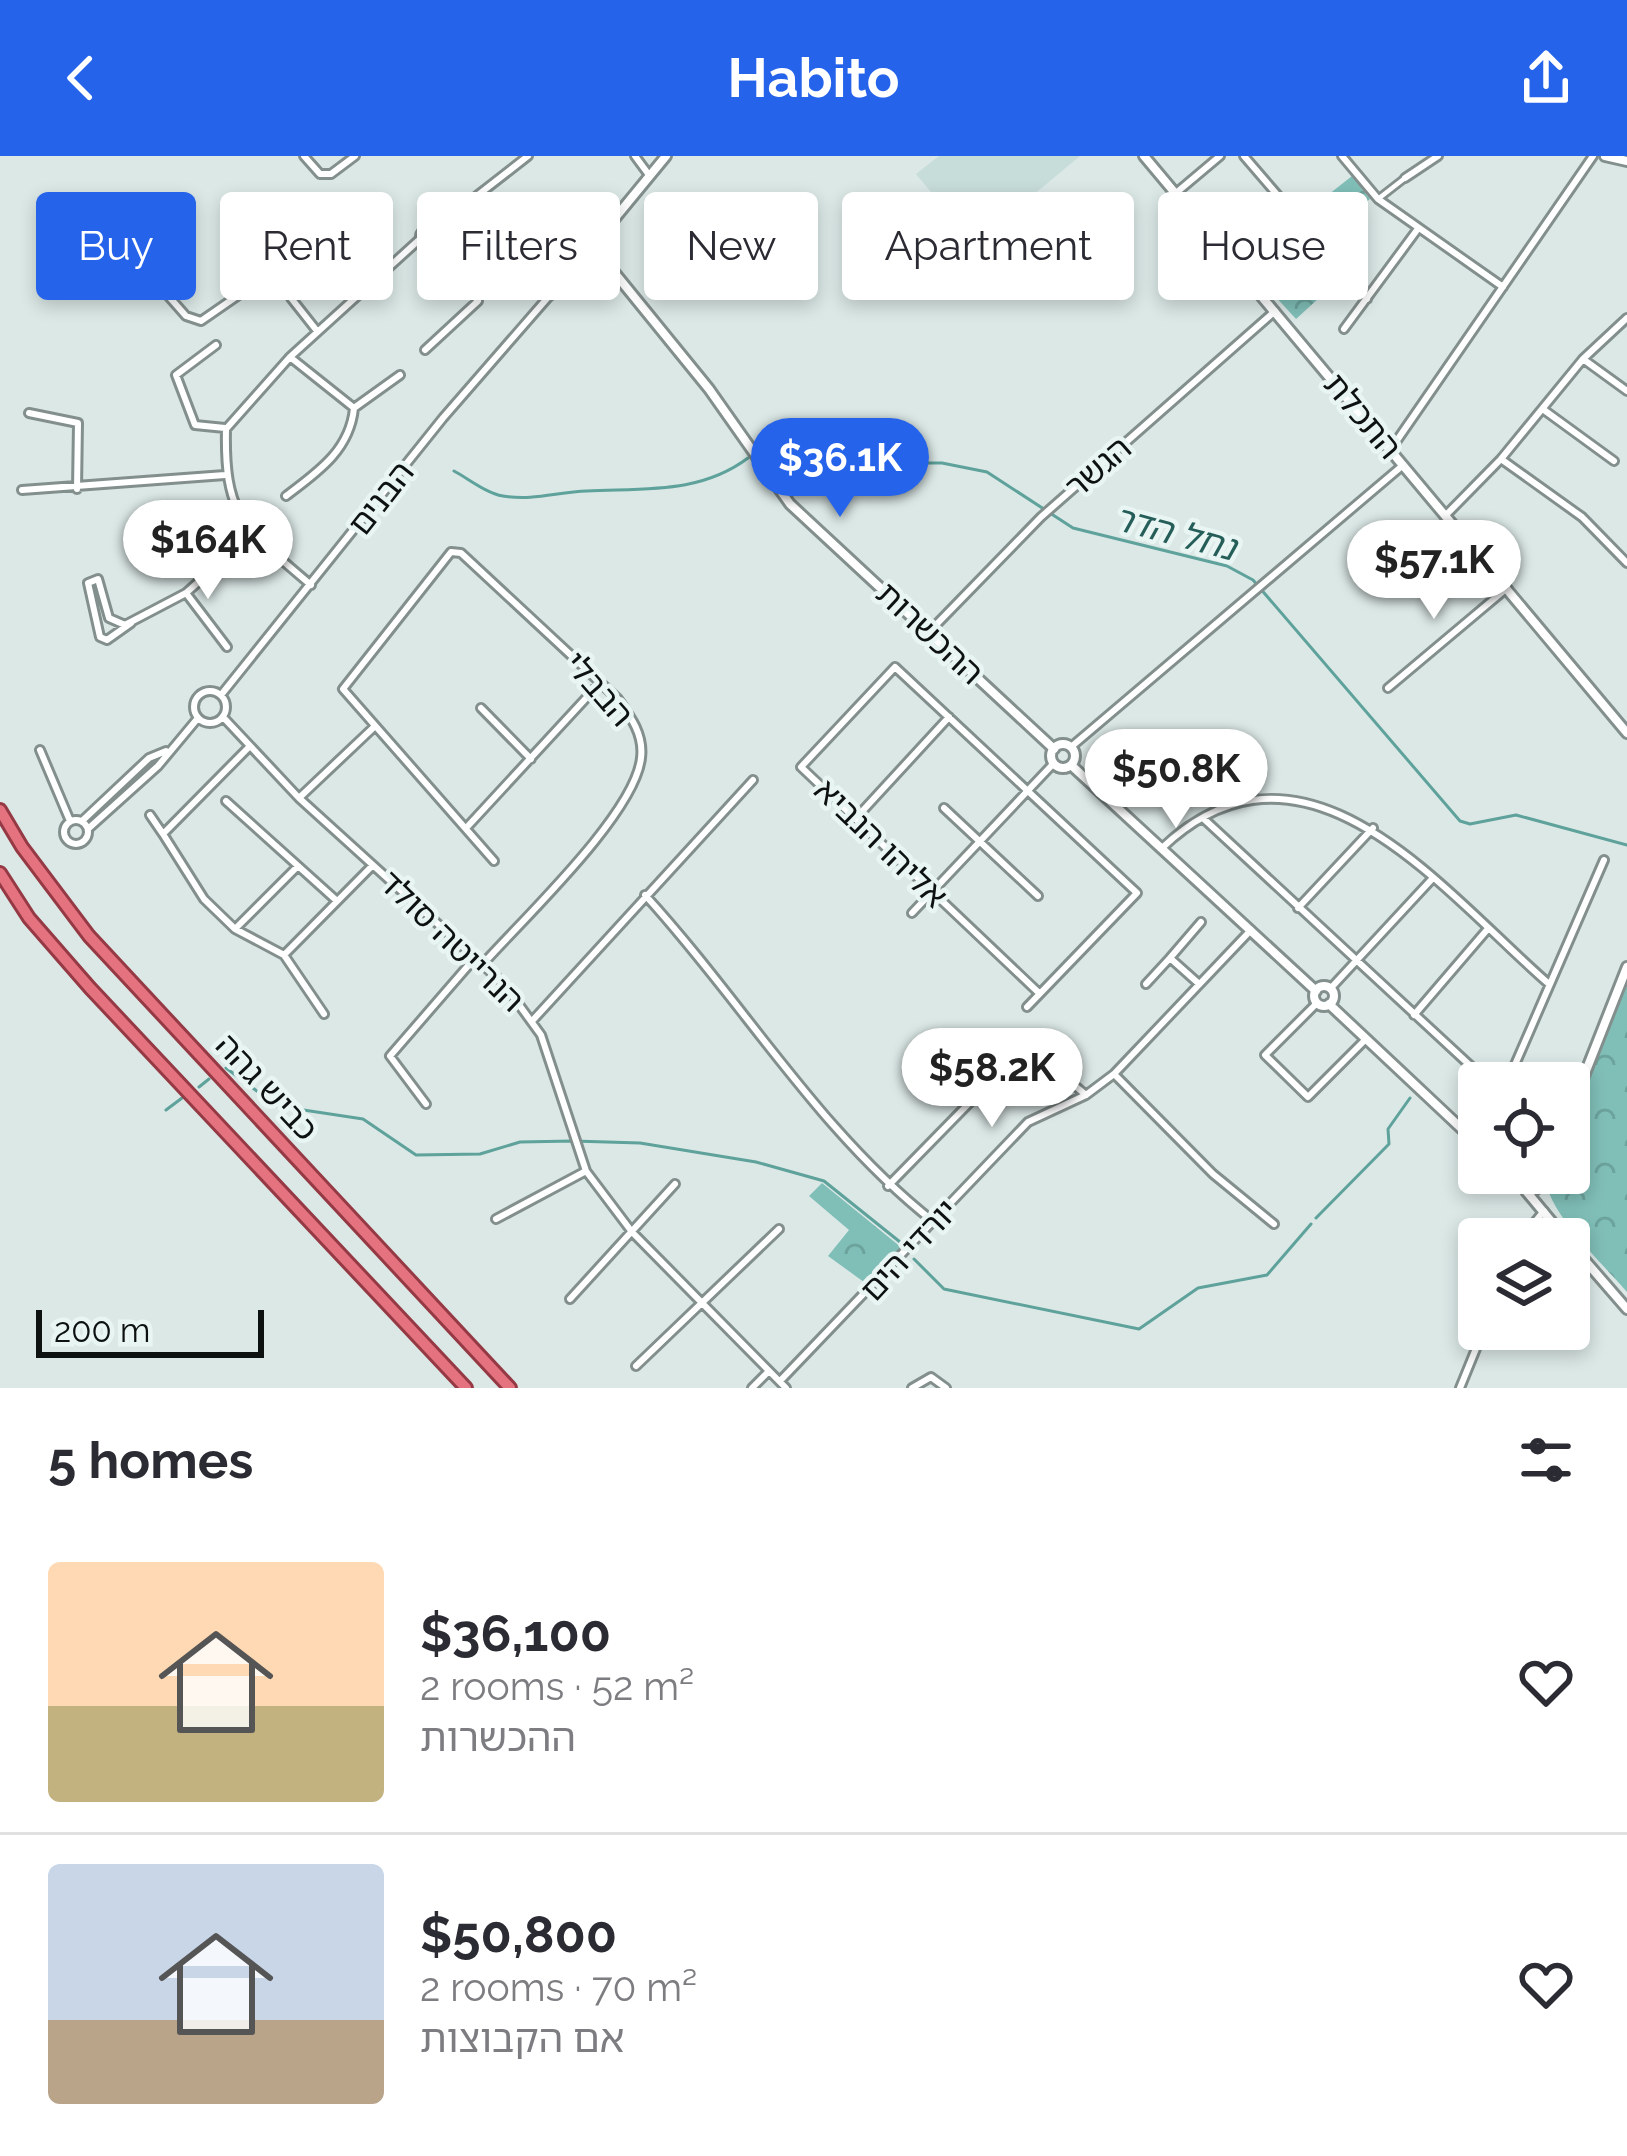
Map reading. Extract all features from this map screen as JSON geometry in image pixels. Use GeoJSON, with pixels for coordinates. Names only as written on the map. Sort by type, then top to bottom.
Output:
{"type":"FeatureCollection","features":[{"type":"Feature","properties":{"kind":"highway","name":"כביש גהה"},"geometry":{"type":"LineString","coordinates":[[0,810],[22,848],[89,936],[510,1388]]}},
{"type":"Feature","properties":{"kind":"highway","name":"כביש גהה"},"geometry":{"type":"LineString","coordinates":[[0,873],[29,918],[90,988],[466,1388]]}},
{"type":"Feature","properties":{"kind":"street"},"geometry":{"type":"LineString","coordinates":[[304,156],[320,174],[331,174],[355,156]]}},
{"type":"Feature","properties":{"kind":"street"},"geometry":{"type":"LineString","coordinates":[[482,192],[528,156]]}},
{"type":"Feature","properties":{"kind":"street"},"geometry":{"type":"LineString","coordinates":[[634,156],[649,176]]}},
{"type":"Feature","properties":{"kind":"street"},"geometry":{"type":"LineString","coordinates":[[620,209],[666,156]]}},
{"type":"Feature","properties":{"kind":"street","name":"התכלת"},"geometry":{"type":"LineString","coordinates":[[1144,156],[1175,192]]}},
{"type":"Feature","properties":{"kind":"street"},"geometry":{"type":"LineString","coordinates":[[1177,192],[1220,156]]}},
{"type":"Feature","properties":{"kind":"street"},"geometry":{"type":"LineString","coordinates":[[1244,156],[1275,192]]}},
{"type":"Feature","properties":{"kind":"street"},"geometry":{"type":"LineString","coordinates":[[1378,199],[1438,156]]}},
{"type":"Feature","properties":{"kind":"street"},"geometry":{"type":"LineString","coordinates":[[1391,449],[1593,156]]}},
{"type":"Feature","properties":{"kind":"street"},"geometry":{"type":"LineString","coordinates":[[1605,156],[1627,160]]}},
{"type":"Feature","properties":{"kind":"street"},"geometry":{"type":"LineString","coordinates":[[1345,157],[1378,199],[1503,286]]}},
{"type":"Feature","properties":{"kind":"street"},"geometry":{"type":"LineString","coordinates":[[1368,298],[1417,230]]}},
{"type":"Feature","properties":{"kind":"street"},"geometry":{"type":"LineString","coordinates":[[393,262],[417,242]]}},
{"type":"Feature","properties":{"kind":"street","name":"ההכשרות"},"geometry":{"type":"LineString","coordinates":[[620,283],[710,389],[790,505],[1054,748]]}},
{"type":"Feature","properties":{"kind":"street","name":"ההכשרות"},"geometry":{"type":"LineString","coordinates":[[620,290],[626,293]]}},
{"type":"Feature","properties":{"kind":"street"},"geometry":{"type":"LineString","coordinates":[[172,300],[186,316],[201,321],[231,300]]}},
{"type":"Feature","properties":{"kind":"street"},"geometry":{"type":"LineString","coordinates":[[293,300],[317,331]]}},
{"type":"Feature","properties":{"kind":"street"},"geometry":{"type":"LineString","coordinates":[[311,585],[252,534],[238,515],[225,476],[226,428],[350,300]]}},
{"type":"Feature","properties":{"kind":"street"},"geometry":{"type":"LineString","coordinates":[[424,350],[477,300]]}},
{"type":"Feature","properties":{"kind":"street","name":"הבנים"},"geometry":{"type":"LineString","coordinates":[[221,695],[545,300]]}},
{"type":"Feature","properties":{"kind":"street","name":"התכלת"},"geometry":{"type":"LineString","coordinates":[[1266,300],[1627,733]]}},
{"type":"Feature","properties":{"kind":"street"},"geometry":{"type":"LineString","coordinates":[[1345,329],[1366,300]]}},
{"type":"Feature","properties":{"kind":"street","name":"הגשר"},"geometry":{"type":"LineString","coordinates":[[930,632],[1041,517],[1275,311]]}},
{"type":"Feature","properties":{"kind":"street"},"geometry":{"type":"LineString","coordinates":[[1446,515],[1544,410],[1583,358],[1627,318]]}},
{"type":"Feature","properties":{"kind":"street"},"geometry":{"type":"LineString","coordinates":[[216,345],[176,375],[195,425],[226,428]]}},
{"type":"Feature","properties":{"kind":"street"},"geometry":{"type":"LineString","coordinates":[[290,357],[354,408]]}},
{"type":"Feature","properties":{"kind":"street"},"geometry":{"type":"LineString","coordinates":[[1583,358],[1627,391]]}},
{"type":"Feature","properties":{"kind":"street"},"geometry":{"type":"LineString","coordinates":[[286,496],[322,470],[346,439],[354,408],[400,375]]}},
{"type":"Feature","properties":{"kind":"street"},"geometry":{"type":"LineString","coordinates":[[1544,410],[1614,461]]}},
{"type":"Feature","properties":{"kind":"street"},"geometry":{"type":"LineString","coordinates":[[29,413],[78,423],[77,490]]}},
{"type":"Feature","properties":{"kind":"street"},"geometry":{"type":"LineString","coordinates":[[1501,459],[1582,517],[1627,562]]}},
{"type":"Feature","properties":{"kind":"street"},"geometry":{"type":"LineString","coordinates":[[912,913],[1054,763],[1054,748],[1071,747],[1403,464]]}},
{"type":"Feature","properties":{"kind":"street"},"geometry":{"type":"LineString","coordinates":[[22,490],[77,490],[225,476]]}},
{"type":"Feature","properties":{"kind":"street"},"geometry":{"type":"LineString","coordinates":[[131,622],[116,624],[101,583],[88,583],[100,637],[107,640],[186,593],[252,534]]}},
{"type":"Feature","properties":{"kind":"street","name":"הבבלי"},"geometry":{"type":"LineString","coordinates":[[373,728],[343,689],[451,552],[461,553],[601,682],[634,721],[642,756],[634,787],[612,820],[390,1056],[426,1104]]}},
{"type":"Feature","properties":{"kind":"street"},"geometry":{"type":"LineString","coordinates":[[1388,688],[1507,588]]}},
{"type":"Feature","properties":{"kind":"street"},"geometry":{"type":"LineString","coordinates":[[186,593],[227,647]]}},
{"type":"Feature","properties":{"kind":"street","name":"אליהו הנביא"},"geometry":{"type":"LineString","coordinates":[[895,667],[1026,789],[1136,893],[1039,993],[801,767],[895,667]]}},
{"type":"Feature","properties":{"kind":"street"},"geometry":{"type":"LineString","coordinates":[[468,826],[601,682]]}},
{"type":"Feature","properties":{"kind":"street"},"geometry":{"type":"LineString","coordinates":[[200,694],[221,695],[226,703],[223,717],[208,723],[198,718],[194,708],[200,694]]}},
{"type":"Feature","properties":{"kind":"street"},"geometry":{"type":"LineString","coordinates":[[481,708],[531,758]]}},
{"type":"Feature","properties":{"kind":"street"},"geometry":{"type":"LineString","coordinates":[[223,717],[299,798],[373,728],[468,826],[494,861]]}},
{"type":"Feature","properties":{"kind":"street"},"geometry":{"type":"LineString","coordinates":[[70,821],[64,832],[70,842],[82,843],[88,829],[198,718]]}},
{"type":"Feature","properties":{"kind":"street"},"geometry":{"type":"LineString","coordinates":[[856,818],[949,718]]}},
{"type":"Feature","properties":{"kind":"street"},"geometry":{"type":"LineString","coordinates":[[164,833],[250,746]]}},
{"type":"Feature","properties":{"kind":"street"},"geometry":{"type":"LineString","coordinates":[[1071,747],[1071,765]]}},
{"type":"Feature","properties":{"kind":"street"},"geometry":{"type":"LineString","coordinates":[[40,749],[70,821]]}},
{"type":"Feature","properties":{"kind":"street"},"geometry":{"type":"LineString","coordinates":[[70,821],[82,820],[149,758],[170,749]]}},
{"type":"Feature","properties":{"kind":"street"},"geometry":{"type":"LineString","coordinates":[[1054,763],[1071,765],[1316,991],[1317,1003],[1265,1055],[1308,1096],[1368,1037]]}},
{"type":"Feature","properties":{"kind":"street"},"geometry":{"type":"LineString","coordinates":[[533,1020],[753,780]]}},
{"type":"Feature","properties":{"kind":"street","name":"הנרייטה סולד"},"geometry":{"type":"LineString","coordinates":[[299,798],[478,962],[533,1020],[586,1171],[632,1232],[783,1385]]}},
{"type":"Feature","properties":{"kind":"street"},"geometry":{"type":"LineString","coordinates":[[1162,848],[1204,819],[1240,805],[1284,800],[1323,805],[1373,828],[1550,984]]}},
{"type":"Feature","properties":{"kind":"street"},"geometry":{"type":"LineString","coordinates":[[226,801],[337,901]]}},
{"type":"Feature","properties":{"kind":"street"},"geometry":{"type":"LineString","coordinates":[[944,808],[1038,896]]}},
{"type":"Feature","properties":{"kind":"street"},"geometry":{"type":"LineString","coordinates":[[150,815],[203,898],[235,929],[284,955],[324,1014]]}},
{"type":"Feature","properties":{"kind":"street"},"geometry":{"type":"LineString","coordinates":[[1204,819],[1466,1062]]}},
{"type":"Feature","properties":{"kind":"street"},"geometry":{"type":"LineString","coordinates":[[82,820],[88,829]]}},
{"type":"Feature","properties":{"kind":"street"},"geometry":{"type":"LineString","coordinates":[[1298,908],[1373,828]]}},
{"type":"Feature","properties":{"kind":"street"},"geometry":{"type":"LineString","coordinates":[[1516,1062],[1604,860]]}},
{"type":"Feature","properties":{"kind":"street"},"geometry":{"type":"LineString","coordinates":[[235,929],[298,866]]}},
{"type":"Feature","properties":{"kind":"street"},"geometry":{"type":"LineString","coordinates":[[284,955],[372,866]]}},
{"type":"Feature","properties":{"kind":"street"},"geometry":{"type":"LineString","coordinates":[[1329,1004],[1330,989],[1432,879]]}},
{"type":"Feature","properties":{"kind":"street"},"geometry":{"type":"LineString","coordinates":[[645,895],[708,964],[802,1088],[888,1186],[934,1222]]}},
{"type":"Feature","properties":{"kind":"street"},"geometry":{"type":"LineString","coordinates":[[1146,984],[1202,922]]}},
{"type":"Feature","properties":{"kind":"street"},"geometry":{"type":"LineString","coordinates":[[1414,1015],[1486,929]]}},
{"type":"Feature","properties":{"kind":"street","name":"יורדי הים"},"geometry":{"type":"LineString","coordinates":[[783,1385],[1028,1122],[1086,1095],[1114,1074],[1251,930]]}},
{"type":"Feature","properties":{"kind":"street"},"geometry":{"type":"LineString","coordinates":[[1170,958],[1198,983]]}},
{"type":"Feature","properties":{"kind":"street"},"geometry":{"type":"LineString","coordinates":[[1590,1062],[1627,967]]}},
{"type":"Feature","properties":{"kind":"street"},"geometry":{"type":"LineString","coordinates":[[1316,991],[1330,989]]}},
{"type":"Feature","properties":{"kind":"street"},"geometry":{"type":"LineString","coordinates":[[1027,1007],[1039,993]]}},
{"type":"Feature","properties":{"kind":"street"},"geometry":{"type":"LineString","coordinates":[[1317,1003],[1329,1004],[1368,1037],[1458,1125]]}},
{"type":"Feature","properties":{"kind":"street"},"geometry":{"type":"LineString","coordinates":[[888,1186],[1026,1046],[1086,1095]]}},
{"type":"Feature","properties":{"kind":"street"},"geometry":{"type":"LineString","coordinates":[[1114,1074],[1213,1174],[1274,1224]]}},
{"type":"Feature","properties":{"kind":"street"},"geometry":{"type":"LineString","coordinates":[[496,1219],[586,1171]]}},
{"type":"Feature","properties":{"kind":"street"},"geometry":{"type":"LineString","coordinates":[[569,1299],[675,1184]]}},
{"type":"Feature","properties":{"kind":"street"},"geometry":{"type":"LineString","coordinates":[[1529,1194],[1550,1218]]}},
{"type":"Feature","properties":{"kind":"street"},"geometry":{"type":"LineString","coordinates":[[1544,1194],[1546,1213]]}},
{"type":"Feature","properties":{"kind":"street"},"geometry":{"type":"LineString","coordinates":[[1541,1218],[1546,1213]]}},
{"type":"Feature","properties":{"kind":"street"},"geometry":{"type":"LineString","coordinates":[[636,1366],[779,1229]]}},
{"type":"Feature","properties":{"kind":"street"},"geometry":{"type":"LineString","coordinates":[[1590,1266],[1627,1309]]}},
{"type":"Feature","properties":{"kind":"street"},"geometry":{"type":"LineString","coordinates":[[1460,1388],[1475,1350]]}},
{"type":"Feature","properties":{"kind":"street"},"geometry":{"type":"LineString","coordinates":[[752,1388],[769,1371]]}},
{"type":"Feature","properties":{"kind":"street"},"geometry":{"type":"LineString","coordinates":[[912,1388],[932,1377],[946,1388]]}},
{"type":"Feature","properties":{"kind":"shaded area"},"geometry":{"type":"Polygon","coordinates":[[[939,156],[1080,156],[1037,192],[931,192],[916,174],[939,156]]]}},
{"type":"Feature","properties":{"kind":"green space"},"geometry":{"type":"Polygon","coordinates":[[[1352,176],[1365,192],[1332,192],[1352,176]]]}},
{"type":"Feature","properties":{"kind":"green space"},"geometry":{"type":"Polygon","coordinates":[[[1279,300],[1317,300],[1296,319],[1279,300]]]}},
{"type":"Feature","properties":{"kind":"green space"},"geometry":{"type":"Polygon","coordinates":[[[1627,978],[1627,1292],[1590,1252],[1590,1218],[1563,1218],[1550,1194],[1590,1194],[1590,1069],[1627,978]]]}},
{"type":"Feature","properties":{"kind":"green space"},"geometry":{"type":"Polygon","coordinates":[[[822,1183],[902,1248],[868,1285],[828,1256],[849,1230],[809,1196],[822,1183]]]}},
{"type":"Feature","properties":{"kind":"waterway","name":"נחל הדר"},"geometry":{"type":"LineString","coordinates":[[762,447],[770,444],[816,469],[847,475],[900,463],[942,463],[987,472],[1073,528],[1227,566],[1253,580],[1460,821],[1470,824],[1516,815],[1627,845]]}},
{"type":"Feature","properties":{"kind":"waterway"},"geometry":{"type":"LineString","coordinates":[[454,471],[497,494],[525,497],[691,483],[730,470],[748,458]]}},
{"type":"Feature","properties":{"kind":"waterway"},"geometry":{"type":"LineString","coordinates":[[226,1068],[277,1106],[363,1119],[416,1155],[480,1154],[520,1142],[573,1141],[640,1143],[756,1162],[824,1181],[905,1246]]}},
{"type":"Feature","properties":{"kind":"waterway"},"geometry":{"type":"LineString","coordinates":[[199,1087],[209,1079]]}},
{"type":"Feature","properties":{"kind":"waterway"},"geometry":{"type":"LineString","coordinates":[[166,1110],[182,1098]]}},
{"type":"Feature","properties":{"kind":"waterway"},"geometry":{"type":"LineString","coordinates":[[1316,1218],[1389,1144],[1388,1129],[1410,1098]]}},
{"type":"Feature","properties":{"kind":"waterway"},"geometry":{"type":"LineString","coordinates":[[914,1259],[944,1289],[1139,1329],[1198,1288],[1267,1275],[1311,1224]]}}]}
